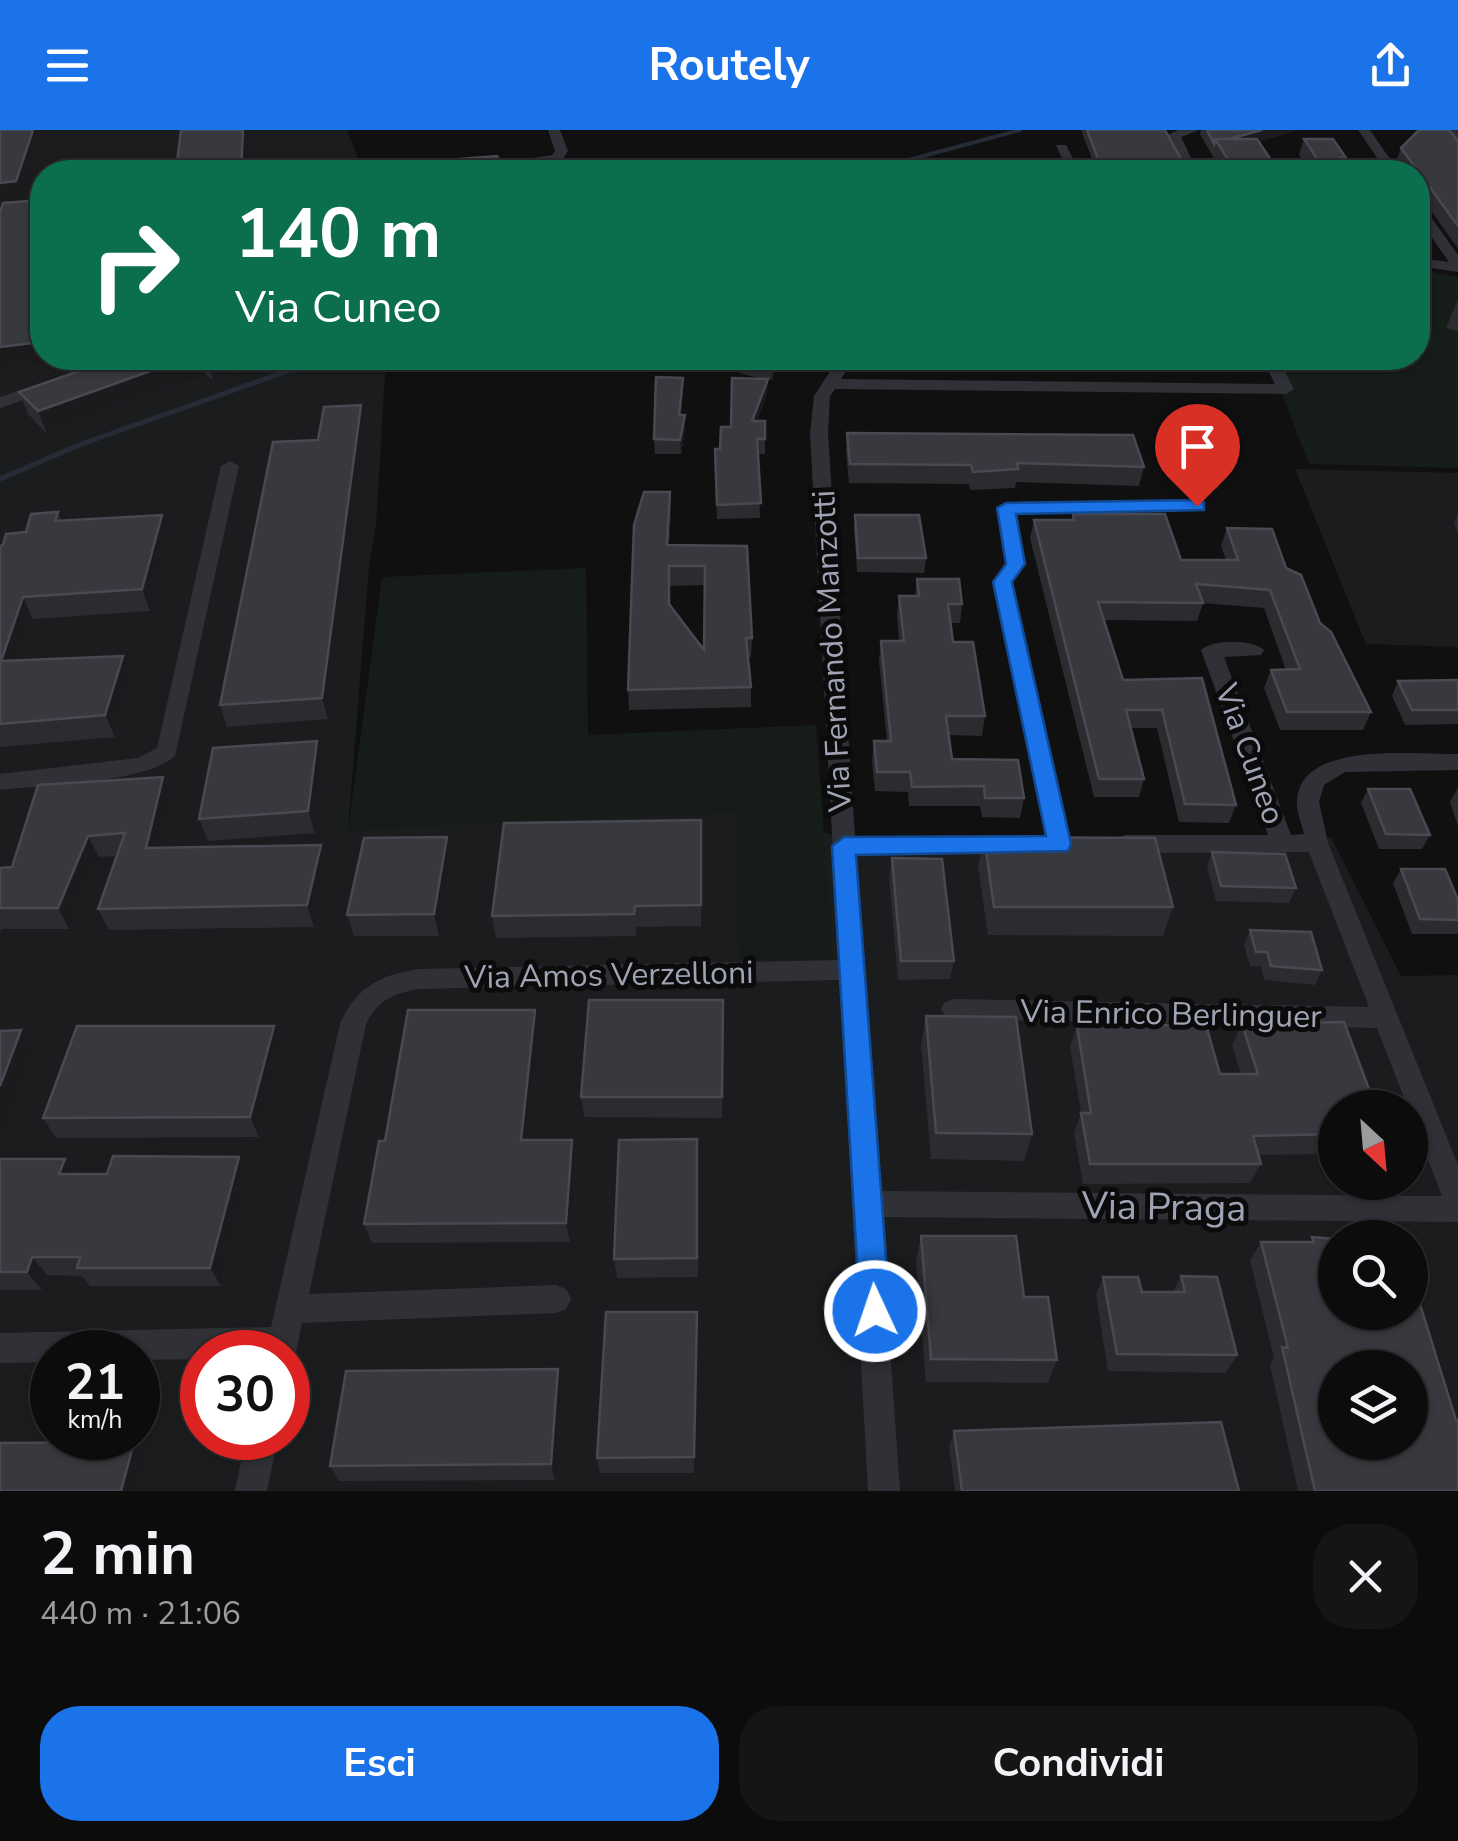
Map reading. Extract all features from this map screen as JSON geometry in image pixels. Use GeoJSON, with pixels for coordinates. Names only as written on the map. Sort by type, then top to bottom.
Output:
{"type":"FeatureCollection","features":[{"type":"Feature","properties":{"kind":"street"},"geometry":{"type":"LineString","coordinates":[[553,155],[554,130]]}},
{"type":"Feature","properties":{"kind":"street"},"geometry":{"type":"LineString","coordinates":[[1186,160],[1174,136],[1194,130]]}},
{"type":"Feature","properties":{"kind":"street"},"geometry":{"type":"LineString","coordinates":[[1364,130],[1385,160]]}},
{"type":"Feature","properties":{"kind":"street"},"geometry":{"type":"LineString","coordinates":[[1061,148],[1068,160]]}},
{"type":"Feature","properties":{"kind":"street"},"geometry":{"type":"LineString","coordinates":[[1430,226],[1458,267]]}},
{"type":"Feature","properties":{"kind":"street"},"geometry":{"type":"LineString","coordinates":[[1430,264],[1458,267]]}},
{"type":"Feature","properties":{"kind":"street","name":"Via Fernando Manzotti"},"geometry":{"type":"LineString","coordinates":[[839,370],[818,414],[884,1491]]}},
{"type":"Feature","properties":{"kind":"street"},"geometry":{"type":"LineString","coordinates":[[829,384],[1286,389],[1276,370]]}},
{"type":"Feature","properties":{"kind":"street"},"geometry":{"type":"LineString","coordinates":[[0,403],[75,377]]}},
{"type":"Feature","properties":{"kind":"street"},"geometry":{"type":"LineString","coordinates":[[0,782],[138,766],[156,761],[167,751],[230,466]]}},
{"type":"Feature","properties":{"kind":"street"},"geometry":{"type":"LineString","coordinates":[[1078,844],[1002,582],[1015,564],[1006,508],[1197,506]]}},
{"type":"Feature","properties":{"kind":"street","name":"Via Cuneo"},"geometry":{"type":"LineString","coordinates":[[1254,650],[1211,650],[1283,844]]}},
{"type":"Feature","properties":{"kind":"street"},"geometry":{"type":"LineString","coordinates":[[1458,762],[1356,762],[1330,767],[1309,792],[1317,843],[1458,1200]]}},
{"type":"Feature","properties":{"kind":"street","name":"Via Cuneo"},"geometry":{"type":"LineString","coordinates":[[844,846],[1317,843]]}},
{"type":"Feature","properties":{"kind":"street","name":"Via Amos Verzelloni"},"geometry":{"type":"LineString","coordinates":[[290,1308],[353,1024],[369,995],[400,981],[419,978],[853,970]]}},
{"type":"Feature","properties":{"kind":"street","name":"Via Enrico Berlinguer"},"geometry":{"type":"LineString","coordinates":[[954,1009],[1388,1018]]}},
{"type":"Feature","properties":{"kind":"street","name":"Via Praga"},"geometry":{"type":"LineString","coordinates":[[869,1204],[1458,1210]]}},
{"type":"Feature","properties":{"kind":"street"},"geometry":{"type":"LineString","coordinates":[[285,1330],[290,1308],[556,1299]]}},
{"type":"Feature","properties":{"kind":"street"},"geometry":{"type":"LineString","coordinates":[[0,1348],[180,1347]]}},
{"type":"Feature","properties":{"kind":"street"},"geometry":{"type":"LineString","coordinates":[[250,1491],[257,1460]]}},
{"type":"Feature","properties":{"kind":"shaded area"},"geometry":{"type":"Polygon","coordinates":[[[0,130],[347,130],[359,160],[30,160],[30,370],[385,370],[376,526],[369,567],[348,830],[736,801],[852,842],[1331,837],[1401,976],[1458,975],[1458,1491],[0,1491],[0,130]]]}},
{"type":"Feature","properties":{"kind":"shaded area"},"geometry":{"type":"Polygon","coordinates":[[[1430,271],[1458,277],[1458,468],[1309,464],[1273,370],[1430,370],[1430,271]]]}},
{"type":"Feature","properties":{"kind":"shaded area"},"geometry":{"type":"Polygon","coordinates":[[[1295,469],[1458,473],[1458,647],[1366,644],[1295,469]]]}},
{"type":"Feature","properties":{"kind":"shaded area"},"geometry":{"type":"Polygon","coordinates":[[[586,568],[588,735],[816,725],[833,958],[739,959],[736,812],[348,830],[382,577],[586,568]]]}},
{"type":"Feature","properties":{"kind":"building"},"geometry":{"type":"Polygon","coordinates":[[[0,130],[33,130],[16,181],[0,183],[0,130]]]}},
{"type":"Feature","properties":{"kind":"building"},"geometry":{"type":"Polygon","coordinates":[[[181,130],[243,130],[242,160],[177,160],[181,130]]]}},
{"type":"Feature","properties":{"kind":"building"},"geometry":{"type":"Polygon","coordinates":[[[1087,130],[1165,130],[1181,160],[1098,160],[1087,130]]]}},
{"type":"Feature","properties":{"kind":"building"},"geometry":{"type":"Polygon","coordinates":[[[1207,130],[1262,130],[1215,139],[1214,144],[1207,130]]]}},
{"type":"Feature","properties":{"kind":"building"},"geometry":{"type":"Polygon","coordinates":[[[1419,130],[1449,130],[1458,141],[1458,226],[1430,188],[1430,160],[1410,160],[1401,148],[1419,130]]]}},
{"type":"Feature","properties":{"kind":"building"},"geometry":{"type":"Polygon","coordinates":[[[1215,139],[1257,139],[1271,160],[1228,160],[1215,139]]]}},
{"type":"Feature","properties":{"kind":"building"},"geometry":{"type":"Polygon","coordinates":[[[1304,139],[1333,139],[1346,158],[1342,160],[1318,160],[1304,139]]]}},
{"type":"Feature","properties":{"kind":"building"},"geometry":{"type":"Polygon","coordinates":[[[497,156],[498,160],[446,160],[497,156]]]}},
{"type":"Feature","properties":{"kind":"building"},"geometry":{"type":"Polygon","coordinates":[[[30,201],[30,343],[0,347],[0,212],[3,203],[30,201]]]}},
{"type":"Feature","properties":{"kind":"building"},"geometry":{"type":"Polygon","coordinates":[[[82,370],[153,370],[38,411],[19,392],[82,370]]]}},
{"type":"Feature","properties":{"kind":"building"},"geometry":{"type":"Polygon","coordinates":[[[656,377],[683,378],[679,415],[685,415],[680,440],[654,439],[656,377]]]}},
{"type":"Feature","properties":{"kind":"building"},"geometry":{"type":"Polygon","coordinates":[[[732,378],[768,379],[752,421],[765,421],[765,439],[757,439],[761,503],[717,505],[715,449],[720,449],[721,427],[731,427],[732,378]]]}},
{"type":"Feature","properties":{"kind":"building"},"geometry":{"type":"Polygon","coordinates":[[[361,405],[322,698],[220,705],[273,442],[318,440],[324,407],[361,405]]]}},
{"type":"Feature","properties":{"kind":"building"},"geometry":{"type":"Polygon","coordinates":[[[847,433],[1133,435],[1144,467],[1017,463],[1018,469],[973,472],[971,465],[850,464],[847,433]]]}},
{"type":"Feature","properties":{"kind":"building"},"geometry":{"type":"Polygon","coordinates":[[[1184,449],[1217,449],[1225,469],[1220,469],[1222,475],[1193,473],[1184,449]]]}},
{"type":"Feature","properties":{"kind":"building"},"geometry":{"type":"Polygon","coordinates":[[[644,492],[670,492],[667,545],[747,546],[752,638],[746,638],[751,687],[628,690],[634,525],[644,492]],[[669,566],[669,604],[704,650],[705,566],[669,566]]]}},
{"type":"Feature","properties":{"kind":"building"},"geometry":{"type":"Polygon","coordinates":[[[58,512],[55,521],[162,515],[142,589],[23,597],[1,661],[123,656],[105,715],[0,724],[0,546],[6,534],[26,532],[31,514],[58,512]]]}},
{"type":"Feature","properties":{"kind":"building"},"geometry":{"type":"Polygon","coordinates":[[[1073,514],[1165,514],[1181,560],[1238,560],[1227,528],[1272,529],[1286,568],[1301,575],[1320,623],[1331,632],[1371,712],[1287,712],[1271,670],[1300,669],[1270,590],[1196,584],[1203,603],[1098,602],[1123,680],[1202,678],[1236,805],[1185,804],[1162,710],[1126,710],[1144,779],[1099,779],[1034,520],[1074,520],[1073,514]]]}},
{"type":"Feature","properties":{"kind":"building"},"geometry":{"type":"Polygon","coordinates":[[[855,515],[919,515],[926,558],[858,558],[855,515]]]}},
{"type":"Feature","properties":{"kind":"building"},"geometry":{"type":"Polygon","coordinates":[[[917,579],[959,579],[962,604],[948,604],[953,642],[973,642],[985,716],[946,716],[952,759],[1018,760],[1024,798],[985,798],[984,786],[912,787],[910,772],[877,772],[874,741],[891,741],[881,641],[904,641],[899,596],[919,596],[917,579]]]}},
{"type":"Feature","properties":{"kind":"building"},"geometry":{"type":"Polygon","coordinates":[[[1458,680],[1458,710],[1412,710],[1398,681],[1458,680]]]}},
{"type":"Feature","properties":{"kind":"building"},"geometry":{"type":"Polygon","coordinates":[[[317,741],[308,811],[199,819],[213,748],[317,741]]]}},
{"type":"Feature","properties":{"kind":"building"},"geometry":{"type":"Polygon","coordinates":[[[163,777],[146,848],[321,845],[307,905],[98,909],[125,833],[88,836],[58,908],[0,908],[0,868],[12,867],[38,785],[163,777]]]}},
{"type":"Feature","properties":{"kind":"building"},"geometry":{"type":"Polygon","coordinates":[[[1368,789],[1410,789],[1430,835],[1386,834],[1368,789]]]}},
{"type":"Feature","properties":{"kind":"building"},"geometry":{"type":"Polygon","coordinates":[[[701,820],[701,905],[635,906],[634,914],[492,916],[504,823],[701,820]]]}},
{"type":"Feature","properties":{"kind":"building"},"geometry":{"type":"Polygon","coordinates":[[[447,837],[434,914],[347,915],[364,838],[447,837]]]}},
{"type":"Feature","properties":{"kind":"building"},"geometry":{"type":"Polygon","coordinates":[[[984,837],[1155,838],[1173,907],[994,907],[984,837]]]}},
{"type":"Feature","properties":{"kind":"building"},"geometry":{"type":"Polygon","coordinates":[[[1212,852],[1285,854],[1296,888],[1221,886],[1212,852]]]}},
{"type":"Feature","properties":{"kind":"building"},"geometry":{"type":"Polygon","coordinates":[[[892,858],[942,859],[954,961],[901,961],[892,858]]]}},
{"type":"Feature","properties":{"kind":"building"},"geometry":{"type":"Polygon","coordinates":[[[1401,869],[1445,869],[1458,900],[1458,920],[1420,919],[1401,869]]]}},
{"type":"Feature","properties":{"kind":"building"},"geometry":{"type":"Polygon","coordinates":[[[1250,930],[1311,932],[1322,970],[1271,966],[1267,952],[1256,952],[1250,930]]]}},
{"type":"Feature","properties":{"kind":"building"},"geometry":{"type":"Polygon","coordinates":[[[589,1000],[723,1000],[722,1097],[581,1097],[589,1000]]]}},
{"type":"Feature","properties":{"kind":"building"},"geometry":{"type":"Polygon","coordinates":[[[408,1010],[535,1010],[521,1140],[572,1140],[566,1223],[364,1224],[379,1141],[385,1141],[408,1010]]]}},
{"type":"Feature","properties":{"kind":"building"},"geometry":{"type":"Polygon","coordinates":[[[926,1016],[1016,1017],[1032,1134],[936,1133],[926,1016]]]}},
{"type":"Feature","properties":{"kind":"building"},"geometry":{"type":"Polygon","coordinates":[[[1344,1022],[1369,1090],[1318,1090],[1318,1134],[1253,1136],[1261,1164],[1090,1164],[1081,1113],[1091,1113],[1077,1026],[1206,1025],[1220,1074],[1258,1074],[1242,1024],[1344,1022]]]}},
{"type":"Feature","properties":{"kind":"building"},"geometry":{"type":"Polygon","coordinates":[[[77,1026],[274,1026],[250,1117],[43,1118],[77,1026]]]}},
{"type":"Feature","properties":{"kind":"building"},"geometry":{"type":"Polygon","coordinates":[[[21,1030],[0,1086],[0,1031],[21,1030]]]}},
{"type":"Feature","properties":{"kind":"building"},"geometry":{"type":"Polygon","coordinates":[[[697,1139],[697,1258],[614,1259],[619,1140],[697,1139]]]}},
{"type":"Feature","properties":{"kind":"building"},"geometry":{"type":"Polygon","coordinates":[[[113,1156],[239,1157],[210,1268],[77,1268],[80,1257],[32,1257],[27,1272],[0,1272],[0,1159],[65,1159],[59,1174],[107,1174],[113,1156]]]}},
{"type":"Feature","properties":{"kind":"building"},"geometry":{"type":"Polygon","coordinates":[[[921,1236],[1016,1236],[1024,1297],[1048,1297],[1057,1360],[931,1359],[921,1236]]]}},
{"type":"Feature","properties":{"kind":"building"},"geometry":{"type":"Polygon","coordinates":[[[1312,1237],[1318,1238],[1318,1330],[1428,1330],[1458,1420],[1458,1491],[1315,1491],[1282,1347],[1288,1348],[1261,1242],[1314,1242],[1312,1237]]]}},
{"type":"Feature","properties":{"kind":"building"},"geometry":{"type":"Polygon","coordinates":[[[1181,1276],[1217,1277],[1237,1355],[1117,1354],[1103,1277],[1138,1277],[1142,1292],[1185,1292],[1181,1276]]]}},
{"type":"Feature","properties":{"kind":"building"},"geometry":{"type":"Polygon","coordinates":[[[606,1312],[697,1312],[694,1457],[597,1458],[606,1312]]]}},
{"type":"Feature","properties":{"kind":"building"},"geometry":{"type":"Polygon","coordinates":[[[558,1369],[551,1464],[330,1466],[346,1371],[558,1369]]]}},
{"type":"Feature","properties":{"kind":"building"},"geometry":{"type":"Polygon","coordinates":[[[1221,1422],[1239,1491],[962,1491],[954,1431],[1221,1422]]]}},
{"type":"Feature","properties":{"kind":"building"},"geometry":{"type":"Polygon","coordinates":[[[0,1443],[30,1443],[30,1460],[129,1460],[121,1491],[0,1491],[0,1443]]]}},
{"type":"Feature","properties":{"kind":"waterway"},"geometry":{"type":"LineString","coordinates":[[909,160],[1020,130]]}},
{"type":"Feature","properties":{"kind":"waterway"},"geometry":{"type":"LineString","coordinates":[[0,479],[79,445],[290,370]]}},
{"type":"Feature","properties":{"kind":"route"},"geometry":{"type":"LineString","coordinates":[[875,1311],[844,846],[1060,844],[1002,582],[1015,564],[1006,508],[1197,506]]}}]}
